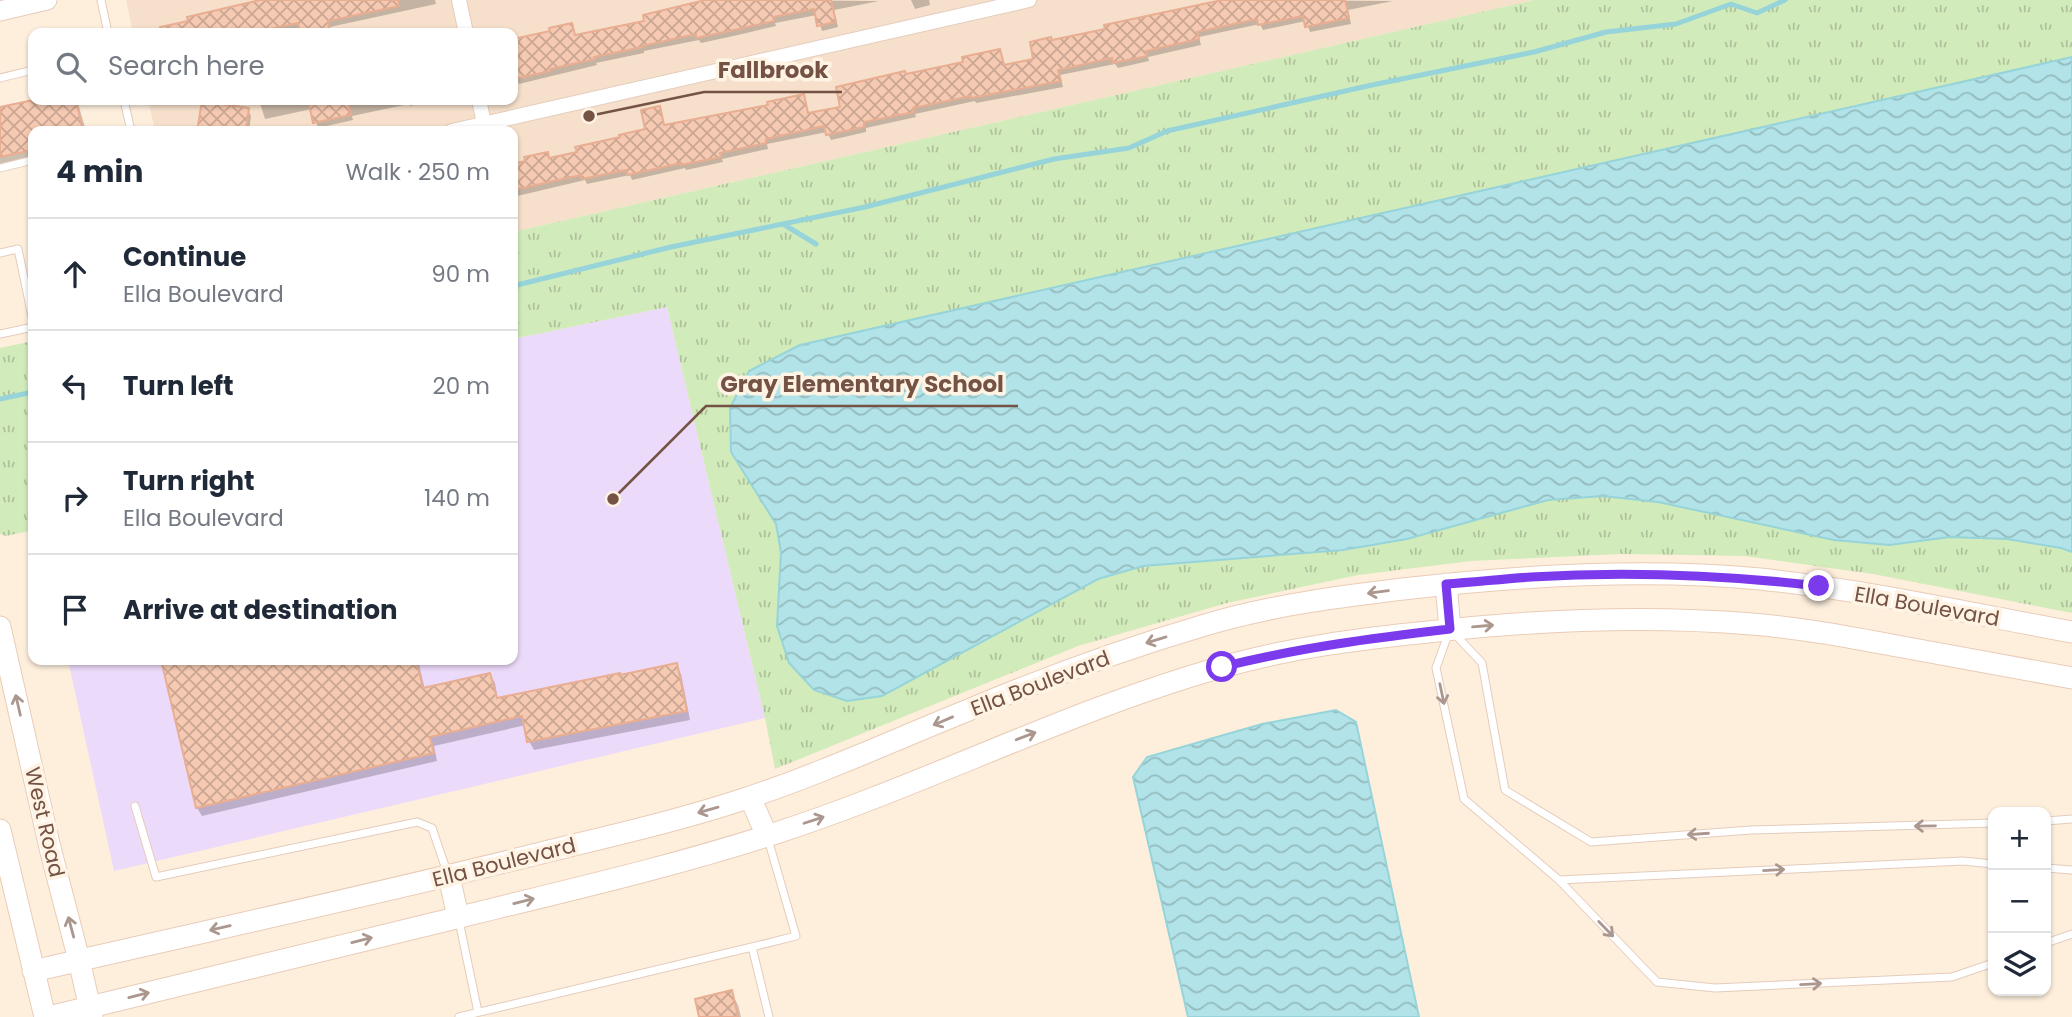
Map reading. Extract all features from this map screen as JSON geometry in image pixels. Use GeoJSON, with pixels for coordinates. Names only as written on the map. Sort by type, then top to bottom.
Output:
{"type":"FeatureCollection","features":[{"type":"Feature","properties":{"kind":"main road","name":"Ella Boulevard"},"geometry":{"type":"LineString","coordinates":[[33,971],[449,876],[655,825],[750,797],[864,755],[966,710],[1058,675],[1196,628],[1278,607],[1383,591],[1532,577],[1684,575],[1819,586],[2072,632]]}},
{"type":"Feature","properties":{"kind":"main road"},"geometry":{"type":"LineString","coordinates":[[1446,584],[1450,629]]}},
{"type":"Feature","properties":{"kind":"main road","name":"Ella Boulevard"},"geometry":{"type":"LineString","coordinates":[[47,1017],[91,1012],[621,877],[767,836],[881,797],[1074,717],[1157,687],[1222,667],[1330,644],[1450,629],[1535,622],[1682,620],[1813,631],[2072,678]]}},
{"type":"Feature","properties":{"kind":"main road","name":"West Road"},"geometry":{"type":"LineString","coordinates":[[0,627],[50,848],[91,1012]]}},
{"type":"Feature","properties":{"kind":"main road"},"geometry":{"type":"LineString","coordinates":[[750,797],[767,836]]}},
{"type":"Feature","properties":{"kind":"main road"},"geometry":{"type":"LineString","coordinates":[[0,830],[3,856],[47,1017]]}},
{"type":"Feature","properties":{"kind":"main road"},"geometry":{"type":"LineString","coordinates":[[449,876],[458,917]]}},
{"type":"Feature","properties":{"kind":"street"},"geometry":{"type":"LineString","coordinates":[[0,11],[47,0]]}},
{"type":"Feature","properties":{"kind":"street"},"geometry":{"type":"LineString","coordinates":[[459,0],[465,28]]}},
{"type":"Feature","properties":{"kind":"street"},"geometry":{"type":"LineString","coordinates":[[472,126],[1029,0]]}},
{"type":"Feature","properties":{"kind":"street"},"geometry":{"type":"LineString","coordinates":[[481,105],[484,123]]}},
{"type":"Feature","properties":{"kind":"lane"},"geometry":{"type":"LineString","coordinates":[[101,0],[107,28]]}},
{"type":"Feature","properties":{"kind":"lane"},"geometry":{"type":"LineString","coordinates":[[0,78],[28,71]]}},
{"type":"Feature","properties":{"kind":"lane"},"geometry":{"type":"LineString","coordinates":[[125,105],[130,126]]}},
{"type":"Feature","properties":{"kind":"lane"},"geometry":{"type":"LineString","coordinates":[[0,168],[28,161]]}},
{"type":"Feature","properties":{"kind":"lane"},"geometry":{"type":"LineString","coordinates":[[0,253],[18,249],[28,297]]}},
{"type":"Feature","properties":{"kind":"lane"},"geometry":{"type":"LineString","coordinates":[[0,334],[28,328]]}},
{"type":"Feature","properties":{"kind":"lane"},"geometry":{"type":"LineString","coordinates":[[1988,824],[1751,830],[1591,842],[1505,790],[1482,663],[1450,629],[1436,668],[1464,799],[1559,880],[1657,982],[1715,988],[1952,977],[1988,965]]}},
{"type":"Feature","properties":{"kind":"lane"},"geometry":{"type":"LineString","coordinates":[[135,806],[156,877],[416,822],[432,828],[449,876]]}},
{"type":"Feature","properties":{"kind":"lane"},"geometry":{"type":"LineString","coordinates":[[2051,821],[2072,819]]}},
{"type":"Feature","properties":{"kind":"lane"},"geometry":{"type":"LineString","coordinates":[[459,1017],[796,936],[767,836]]}},
{"type":"Feature","properties":{"kind":"lane"},"geometry":{"type":"LineString","coordinates":[[1559,880],[1963,861],[1988,864]]}},
{"type":"Feature","properties":{"kind":"lane"},"geometry":{"type":"LineString","coordinates":[[2051,868],[2072,870]]}},
{"type":"Feature","properties":{"kind":"lane"},"geometry":{"type":"LineString","coordinates":[[458,917],[478,1012]]}},
{"type":"Feature","properties":{"kind":"lane"},"geometry":{"type":"LineString","coordinates":[[2051,941],[2072,933]]}},
{"type":"Feature","properties":{"kind":"lane"},"geometry":{"type":"LineString","coordinates":[[752,947],[769,1017]]}},
{"type":"Feature","properties":{"kind":"shaded area"},"geometry":{"type":"Polygon","coordinates":[[[126,0],[1534,0],[518,231],[518,126],[154,126],[149,105],[518,105],[518,28],[132,28],[126,0]]]}},
{"type":"Feature","properties":{"kind":"shaded area"},"geometry":{"type":"Polygon","coordinates":[[[667,307],[765,718],[114,871],[69,665],[518,665],[518,338],[667,307]]]}},
{"type":"Feature","properties":{"kind":"green space"},"geometry":{"type":"Polygon","coordinates":[[[1534,0],[2072,0],[2072,613],[1873,574],[1745,556],[1621,554],[1471,561],[1358,575],[1227,603],[1078,646],[775,769],[667,307],[518,338],[518,231],[1534,0]]]}},
{"type":"Feature","properties":{"kind":"green space"},"geometry":{"type":"Polygon","coordinates":[[[28,342],[28,531],[6,536],[0,534],[0,348],[28,342]]]}},
{"type":"Feature","properties":{"kind":"water"},"geometry":{"type":"Polygon","coordinates":[[[2072,57],[2072,552],[2007,539],[1950,537],[1889,545],[1834,540],[1658,502],[1603,496],[1548,500],[1407,539],[1343,550],[1143,566],[1098,579],[882,696],[847,701],[814,690],[789,663],[777,626],[781,552],[776,524],[731,452],[730,408],[749,371],[800,345],[2072,57]]]}},
{"type":"Feature","properties":{"kind":"water"},"geometry":{"type":"Polygon","coordinates":[[[1336,710],[1356,722],[1419,1017],[1188,1017],[1133,777],[1147,757],[1262,724],[1336,710]]]}},
{"type":"Feature","properties":{"kind":"building"},"geometry":{"type":"Polygon","coordinates":[[[260,0],[398,0],[399,6],[328,21],[329,28],[299,28],[298,23],[275,28],[160,28],[188,21],[187,17],[260,0]]]}},
{"type":"Feature","properties":{"kind":"building"},"geometry":{"type":"Polygon","coordinates":[[[705,0],[831,0],[836,22],[817,26],[814,9],[773,17],[774,21],[734,30],[696,38],[696,34],[594,57],[595,59],[518,78],[518,38],[572,23],[575,35],[644,21],[643,15],[705,0]]]}},
{"type":"Feature","properties":{"kind":"building"},"geometry":{"type":"Polygon","coordinates":[[[1222,0],[1345,0],[1349,18],[1305,27],[1303,16],[1258,25],[1257,19],[1197,32],[1199,39],[1146,51],[1147,56],[1113,63],[1112,58],[1058,70],[1061,81],[913,108],[914,112],[864,122],[864,127],[826,135],[824,126],[766,139],[766,143],[720,153],[721,157],[628,175],[626,170],[582,179],[581,175],[518,189],[518,163],[525,161],[524,157],[548,152],[549,158],[577,152],[575,147],[645,129],[641,110],[660,106],[664,125],[768,105],[767,102],[804,94],[808,113],[840,107],[836,87],[905,71],[906,74],[963,62],[962,57],[1000,49],[1004,65],[1033,59],[1030,42],[1105,29],[1104,25],[1222,0]]]}},
{"type":"Feature","properties":{"kind":"building"},"geometry":{"type":"Polygon","coordinates":[[[28,101],[28,105],[77,105],[82,126],[28,126],[28,151],[0,157],[0,107],[28,101]]]}},
{"type":"Feature","properties":{"kind":"building"},"geometry":{"type":"Polygon","coordinates":[[[201,105],[249,108],[246,126],[198,126],[201,105]]]}},
{"type":"Feature","properties":{"kind":"building"},"geometry":{"type":"Polygon","coordinates":[[[309,105],[349,105],[351,115],[313,123],[309,105]]]}},
{"type":"Feature","properties":{"kind":"building"},"geometry":{"type":"Polygon","coordinates":[[[677,663],[687,711],[527,742],[522,716],[430,737],[434,753],[196,808],[162,665],[417,665],[423,688],[490,673],[497,698],[677,663]]]}},
{"type":"Feature","properties":{"kind":"building"},"geometry":{"type":"Polygon","coordinates":[[[732,990],[738,1017],[699,1017],[695,999],[732,990]]]}},
{"type":"Feature","properties":{"kind":"waterway"},"geometry":{"type":"LineString","coordinates":[[518,285],[671,247],[865,207],[1054,159],[1129,148],[1167,131],[1534,52],[1606,32],[1676,24],[1731,4],[1757,13],[1785,0]]}},
{"type":"Feature","properties":{"kind":"waterway"},"geometry":{"type":"LineString","coordinates":[[783,224],[816,244]]}},
{"type":"Feature","properties":{"kind":"waterway"},"geometry":{"type":"LineString","coordinates":[[0,399],[28,393]]}},
{"type":"Feature","properties":{"kind":"place","name":"Fallbrook"},"geometry":{"type":"Point","coordinates":[589,116]}},
{"type":"Feature","properties":{"kind":"place","name":"Gray Elementary School"},"geometry":{"type":"Point","coordinates":[613,499]}},
{"type":"Feature","properties":{"kind":"route"},"geometry":{"type":"LineString","coordinates":[[1222,667],[1330,644],[1450,629],[1446,584],[1532,577],[1684,575],[1819,586]]}}]}
